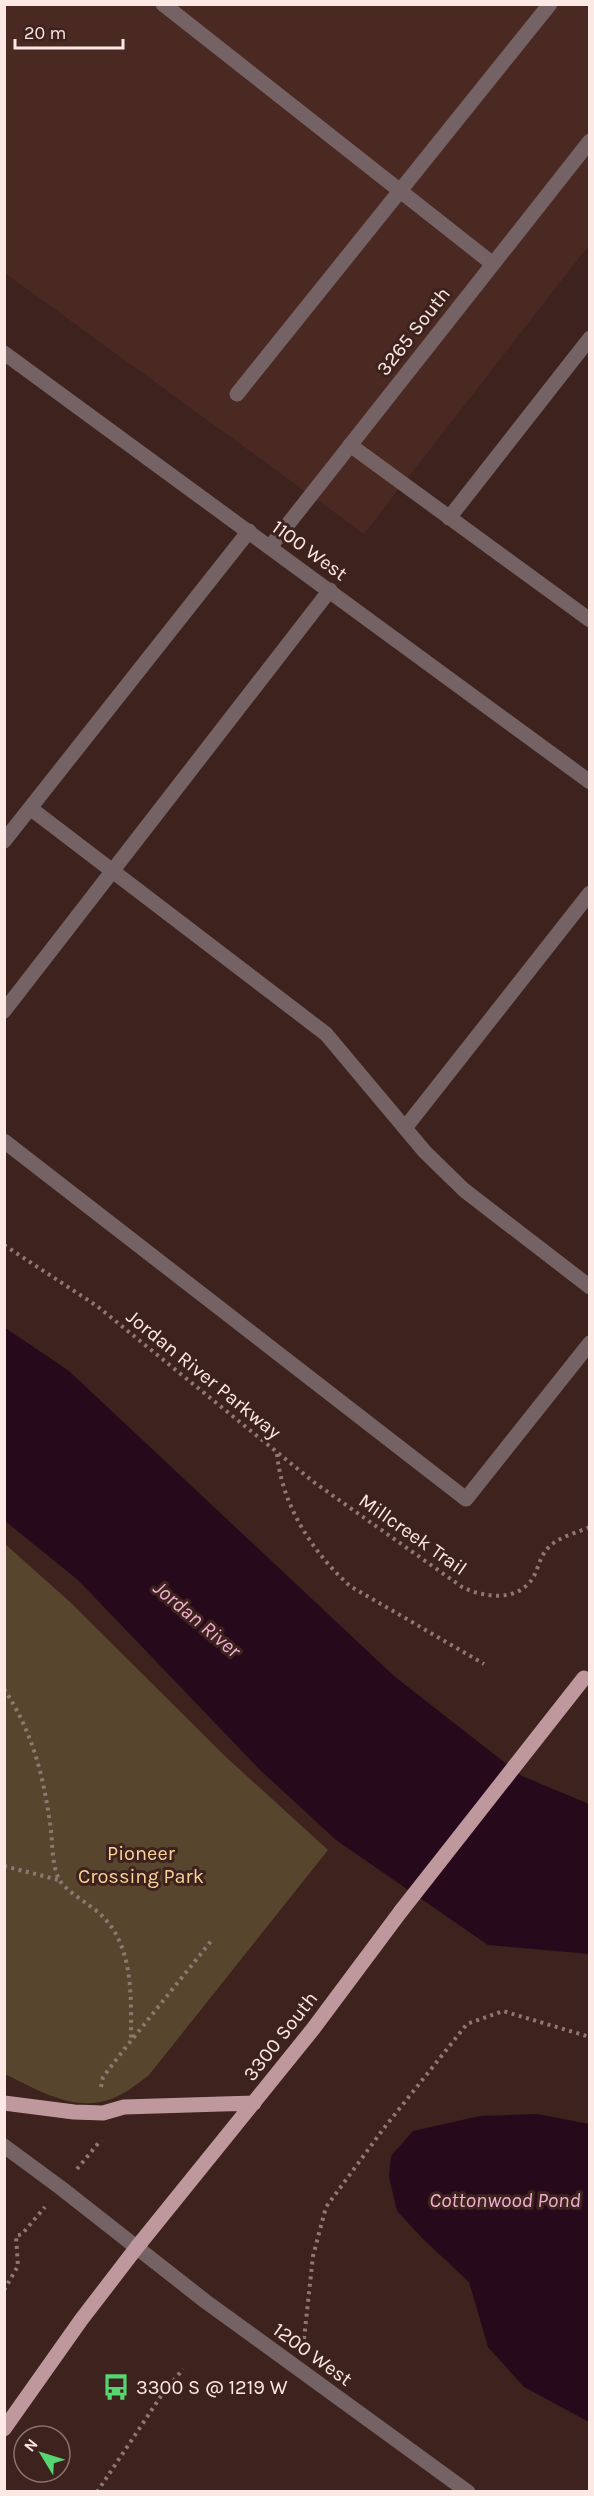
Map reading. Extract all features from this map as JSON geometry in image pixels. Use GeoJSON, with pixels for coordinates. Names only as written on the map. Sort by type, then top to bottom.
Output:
{"type":"FeatureCollection","features":[{"type":"Feature","properties":{"kind":"main road","name":"3300 South"},"geometry":{"type":"LineString","coordinates":[[4,2429],[81,2320],[137,2247],[254,2103],[587,1674]]}},
{"type":"Feature","properties":{"kind":"main road"},"geometry":{"type":"LineString","coordinates":[[4,2103],[74,2112],[103,2113],[124,2107],[254,2103]]}},
{"type":"Feature","properties":{"kind":"street"},"geometry":{"type":"LineString","coordinates":[[163,4],[493,264]]}},
{"type":"Feature","properties":{"kind":"street"},"geometry":{"type":"LineString","coordinates":[[237,394],[550,4]]}},
{"type":"Feature","properties":{"kind":"street","name":"3265 South"},"geometry":{"type":"LineString","coordinates":[[270,547],[590,141]]}},
{"type":"Feature","properties":{"kind":"street"},"geometry":{"type":"LineString","coordinates":[[449,518],[590,338]]}},
{"type":"Feature","properties":{"kind":"street","name":"1100 West"},"geometry":{"type":"LineString","coordinates":[[4,353],[590,782]]}},
{"type":"Feature","properties":{"kind":"street"},"geometry":{"type":"LineString","coordinates":[[350,445],[590,620]]}},
{"type":"Feature","properties":{"kind":"street"},"geometry":{"type":"LineString","coordinates":[[4,841],[249,531]]}},
{"type":"Feature","properties":{"kind":"street"},"geometry":{"type":"LineString","coordinates":[[4,1011],[330,590]]}},
{"type":"Feature","properties":{"kind":"street"},"geometry":{"type":"LineString","coordinates":[[30,808],[327,1034],[405,1128],[464,1190],[590,1287]]}},
{"type":"Feature","properties":{"kind":"street"},"geometry":{"type":"LineString","coordinates":[[405,1128],[590,893]]}},
{"type":"Feature","properties":{"kind":"street"},"geometry":{"type":"LineString","coordinates":[[4,1141],[466,1499],[590,1343]]}},
{"type":"Feature","properties":{"kind":"street","name":"1200 West"},"geometry":{"type":"LineString","coordinates":[[4,2146],[300,2371],[468,2492]]}},
{"type":"Feature","properties":{"kind":"path","name":"Jordan River Parkway"},"geometry":{"type":"LineString","coordinates":[[4,1245],[97,1306],[277,1453],[279,1471],[292,1513],[338,1575],[350,1586],[484,1664]]}},
{"type":"Feature","properties":{"kind":"path","name":"Millcreek Trail"},"geometry":{"type":"LineString","coordinates":[[277,1453],[441,1574],[477,1594],[503,1595],[528,1585],[546,1549],[555,1541],[590,1527]]}},
{"type":"Feature","properties":{"kind":"path"},"geometry":{"type":"LineString","coordinates":[[4,1689],[31,1742],[43,1777],[53,1865],[59,1880]]}},
{"type":"Feature","properties":{"kind":"path"},"geometry":{"type":"LineString","coordinates":[[4,1866],[59,1880],[101,1915],[115,1935],[127,1963],[131,1987],[131,2039]]}},
{"type":"Feature","properties":{"kind":"path"},"geometry":{"type":"LineString","coordinates":[[98,2098],[103,2077],[212,1940]]}},
{"type":"Feature","properties":{"kind":"path"},"geometry":{"type":"LineString","coordinates":[[300,2371],[313,2256],[326,2207],[384,2128],[467,2024],[503,2011],[590,2037]]}},
{"type":"Feature","properties":{"kind":"path"},"geometry":{"type":"LineString","coordinates":[[4,2289],[18,2266],[16,2236],[22,2234]]}},
{"type":"Feature","properties":{"kind":"path"},"geometry":{"type":"LineString","coordinates":[[97,2492],[161,2396],[183,2369]]}},
{"type":"Feature","properties":{"kind":"shaded area"},"geometry":{"type":"Polygon","coordinates":[[[5,5],[589,5],[589,245],[364,534],[5,273],[5,5]]]}},
{"type":"Feature","properties":{"kind":"green space","name":"Pioneer Crossing Park"},"geometry":{"type":"Polygon","coordinates":[[[5,1544],[69,1601],[227,1758],[328,1850],[149,2075],[122,2094],[92,2103],[77,2103],[47,2094],[5,2074],[5,1544]]]}},
{"type":"Feature","properties":{"kind":"water","name":"Jordan River"},"geometry":{"type":"Polygon","coordinates":[[[4,1327],[69,1371],[394,1676],[522,1776],[589,1804],[589,1954],[488,1945],[336,1840],[259,1769],[78,1580],[5,1521],[4,1327]]]}},
{"type":"Feature","properties":{"kind":"water","name":"Cottonwood Pond"},"geometry":{"type":"Polygon","coordinates":[[[537,2114],[589,2124],[589,2422],[524,2387],[488,2347],[469,2282],[397,2211],[389,2177],[391,2156],[413,2131],[480,2116],[537,2114]]]}},
{"type":"Feature","properties":{"kind":"place","name":"3300 S @ 1219 W"},"geometry":{"type":"Point","coordinates":[116,2387]}}]}
